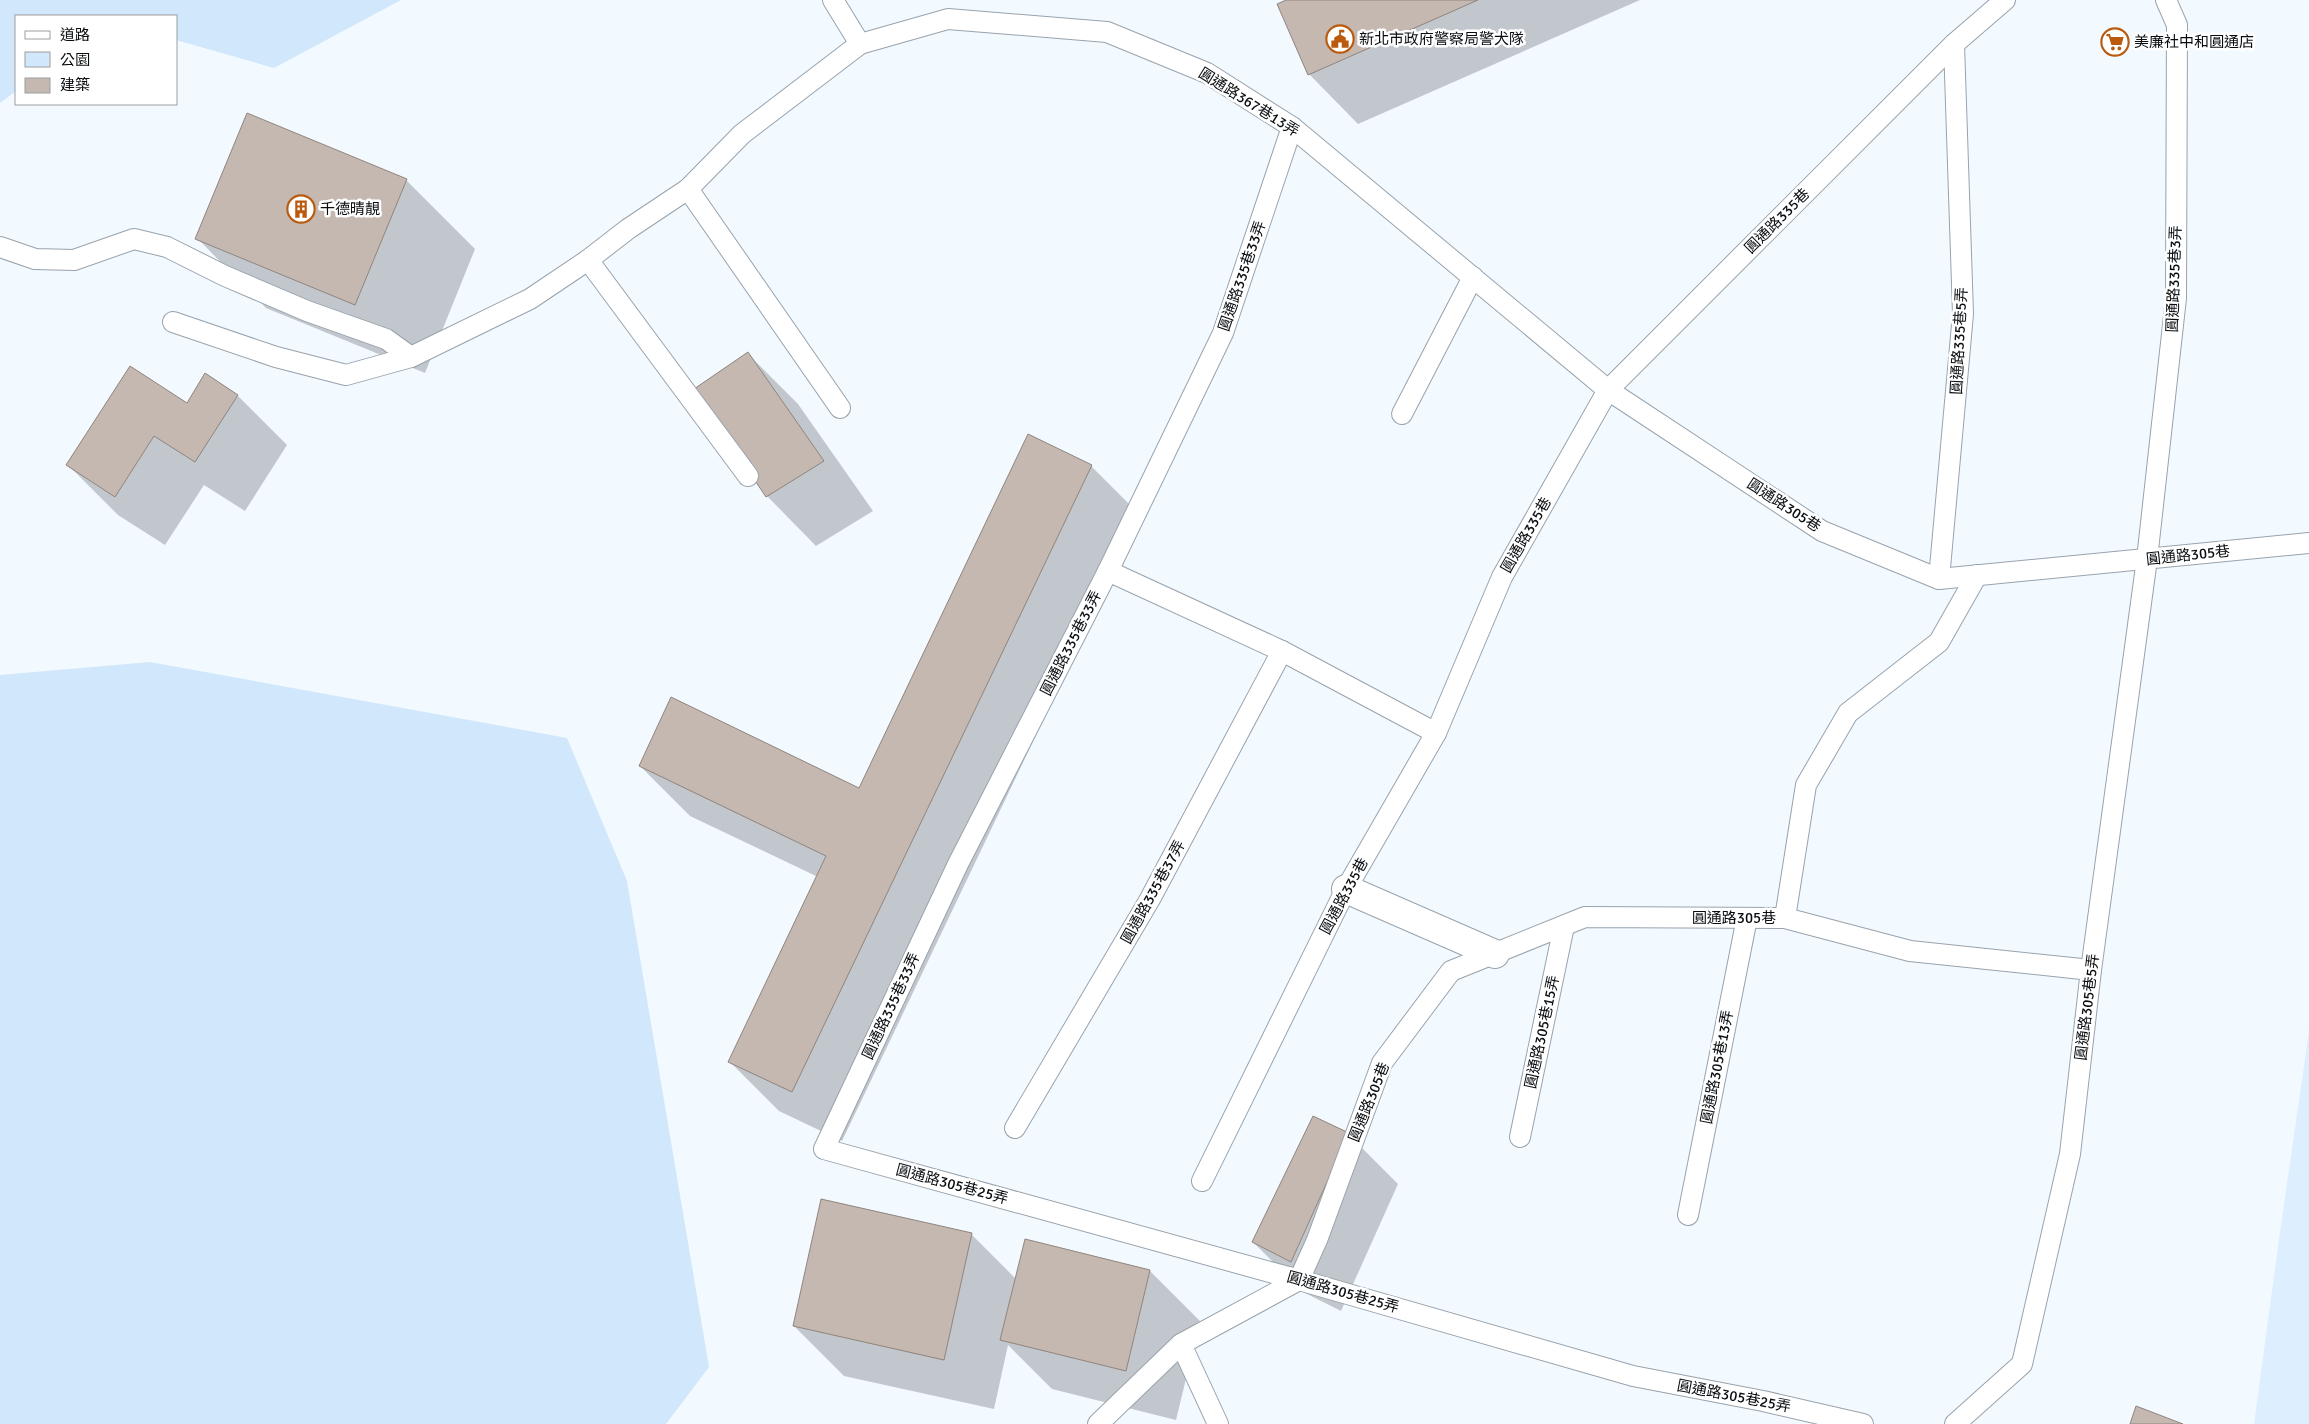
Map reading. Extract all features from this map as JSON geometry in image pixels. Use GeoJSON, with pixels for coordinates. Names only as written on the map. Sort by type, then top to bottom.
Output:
{"type":"FeatureCollection","features":[{"type":"Feature","properties":{"kind":"street"},"geometry":{"type":"LineString","coordinates":[[1346,889],[1495,954]]}},
{"type":"Feature","properties":{"kind":"lane"},"geometry":{"type":"LineString","coordinates":[[173,322],[276,357],[346,375],[411,357],[530,299],[688,189],[742,134],[860,44],[832,0]]}},
{"type":"Feature","properties":{"kind":"lane","name":"圓通路335巷"},"geometry":{"type":"LineString","coordinates":[[1202,1181],[1346,889],[1436,733],[1502,577],[1608,390],[1954,44],[2005,0]]}},
{"type":"Feature","properties":{"kind":"lane","name":"圓通路335巷3弄"},"geometry":{"type":"LineString","coordinates":[[2147,559],[2176,298],[2178,26],[2166,0]]}},
{"type":"Feature","properties":{"kind":"lane","name":"圓通路367巷13弄"},"geometry":{"type":"LineString","coordinates":[[860,44],[948,19],[1107,32],[1207,73],[1292,127],[1608,390]]}},
{"type":"Feature","properties":{"kind":"lane","name":"圓通路335巷5弄"},"geometry":{"type":"LineString","coordinates":[[1939,579],[1963,314],[1954,44]]}},
{"type":"Feature","properties":{"kind":"lane","name":"圓通路335巷33弄"},"geometry":{"type":"LineString","coordinates":[[824,1149],[958,864],[1108,571],[1223,333],[1292,127]]}},
{"type":"Feature","properties":{"kind":"lane"},"geometry":{"type":"LineString","coordinates":[[688,189],[840,408]]}},
{"type":"Feature","properties":{"kind":"lane"},"geometry":{"type":"LineString","coordinates":[[0,247],[35,259],[74,260],[134,239],[167,247],[225,276],[298,307],[386,339],[411,357]]}},
{"type":"Feature","properties":{"kind":"lane"},"geometry":{"type":"LineString","coordinates":[[588,260],[748,476]]}},
{"type":"Feature","properties":{"kind":"lane"},"geometry":{"type":"LineString","coordinates":[[1402,414],[1473,277]]}},
{"type":"Feature","properties":{"kind":"lane","name":"圓通路305巷"},"geometry":{"type":"LineString","coordinates":[[1608,390],[1822,531],[1939,579],[2309,543]]}},
{"type":"Feature","properties":{"kind":"lane","name":"圓通路305巷5弄"},"geometry":{"type":"LineString","coordinates":[[1955,1424],[2022,1364],[2070,1154],[2091,970],[2147,559]]}},
{"type":"Feature","properties":{"kind":"lane"},"geometry":{"type":"LineString","coordinates":[[1108,571],[1282,651],[1436,733]]}},
{"type":"Feature","properties":{"kind":"lane","name":"圓通路305巷"},"geometry":{"type":"LineString","coordinates":[[1784,918],[1806,785],[1848,713],[1939,642],[1977,575]]}},
{"type":"Feature","properties":{"kind":"lane","name":"圓通路335巷37弄"},"geometry":{"type":"LineString","coordinates":[[1015,1128],[1150,899],[1282,651]]}},
{"type":"Feature","properties":{"kind":"lane","name":"圓通路305巷"},"geometry":{"type":"LineString","coordinates":[[1299,1280],[1316,1240],[1382,1064],[1451,971],[1585,917],[1784,918],[1910,951],[2091,970]]}},
{"type":"Feature","properties":{"kind":"lane","name":"圓通路305巷13弄"},"geometry":{"type":"LineString","coordinates":[[1688,1215],[1747,918]]}},
{"type":"Feature","properties":{"kind":"lane","name":"圓通路305巷15弄"},"geometry":{"type":"LineString","coordinates":[[1520,1138],[1564,926]]}},
{"type":"Feature","properties":{"kind":"lane","name":"圓通路305巷25弄"},"geometry":{"type":"LineString","coordinates":[[824,1149],[1299,1280],[1633,1376],[1763,1401],[1863,1424]]}},
{"type":"Feature","properties":{"kind":"lane"},"geometry":{"type":"LineString","coordinates":[[1098,1424],[1181,1344],[1299,1280]]}},
{"type":"Feature","properties":{"kind":"lane"},"geometry":{"type":"LineString","coordinates":[[1181,1344],[1218,1424]]}},
{"type":"Feature","properties":{"kind":"shaded area"},"geometry":{"type":"Polygon","coordinates":[[[2309,1031],[2309,1424],[2254,1424],[2279,1239],[2309,1031]]]}},
{"type":"Feature","properties":{"kind":"green space"},"geometry":{"type":"Polygon","coordinates":[[[0,0],[401,0],[274,68],[178,41],[178,15],[15,15],[15,92],[0,103],[0,0]]]}},
{"type":"Feature","properties":{"kind":"green space"},"geometry":{"type":"Polygon","coordinates":[[[150,662],[567,738],[627,881],[709,1367],[666,1424],[0,1424],[0,675],[150,662]]]}},
{"type":"Feature","properties":{"kind":"building","name":"新北市政府警察局警犬隊"},"geometry":{"type":"Polygon","coordinates":[[[1286,0],[1478,0],[1308,75],[1277,4],[1286,0]]]}},
{"type":"Feature","properties":{"kind":"building","name":"千德晴靚"},"geometry":{"type":"Polygon","coordinates":[[[247,113],[407,179],[355,305],[195,239],[247,113]]]}},
{"type":"Feature","properties":{"kind":"building"},"geometry":{"type":"Polygon","coordinates":[[[748,352],[824,461],[766,497],[694,389],[748,352]]]}},
{"type":"Feature","properties":{"kind":"building"},"geometry":{"type":"Polygon","coordinates":[[[130,366],[187,403],[205,373],[238,395],[195,462],[154,436],[115,497],[66,465],[130,366]]]}},
{"type":"Feature","properties":{"kind":"building"},"geometry":{"type":"Polygon","coordinates":[[[1028,434],[1092,465],[792,1092],[728,1062],[826,856],[639,766],[671,697],[859,788],[1028,434]]]}},
{"type":"Feature","properties":{"kind":"building"},"geometry":{"type":"Polygon","coordinates":[[[1313,1116],[1349,1133],[1291,1262],[1252,1242],[1313,1116]]]}},
{"type":"Feature","properties":{"kind":"building"},"geometry":{"type":"Polygon","coordinates":[[[821,1199],[972,1233],[944,1360],[793,1326],[821,1199]]]}},
{"type":"Feature","properties":{"kind":"building"},"geometry":{"type":"Polygon","coordinates":[[[1025,1239],[1150,1270],[1126,1371],[1000,1340],[1025,1239]]]}},
{"type":"Feature","properties":{"kind":"building"},"geometry":{"type":"Polygon","coordinates":[[[2136,1406],[2183,1424],[2130,1424],[2136,1406]]]}},
{"type":"Feature","properties":{"kind":"place","name":"新北市政府警察局警犬隊"},"geometry":{"type":"Point","coordinates":[1340,39]}},
{"type":"Feature","properties":{"kind":"place","name":"美廉社中和圓通店"},"geometry":{"type":"Point","coordinates":[2115,42]}},
{"type":"Feature","properties":{"kind":"place","name":"千德晴靚"},"geometry":{"type":"Point","coordinates":[301,209]}}]}
